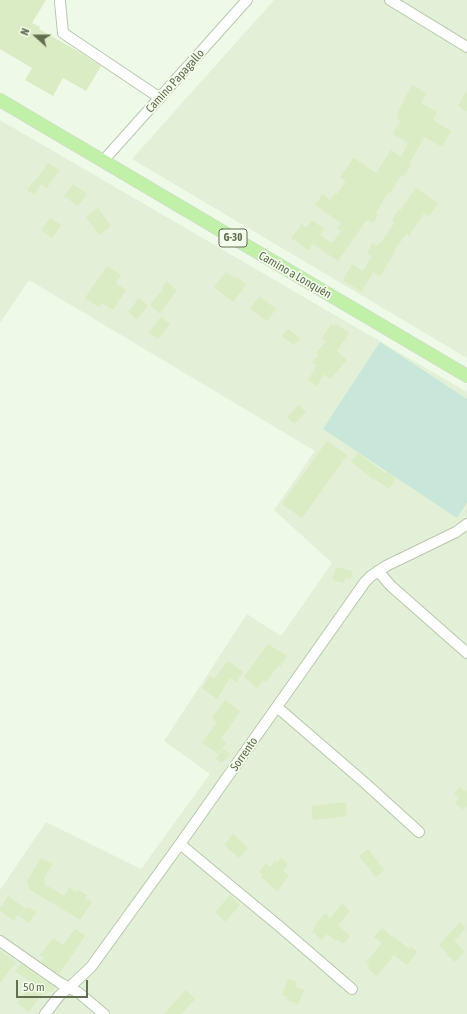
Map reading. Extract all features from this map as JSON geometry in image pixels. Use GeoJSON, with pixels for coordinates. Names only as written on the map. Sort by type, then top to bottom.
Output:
{"type":"FeatureCollection","features":[{"type":"Feature","properties":{"kind":"main road","name":"Camino a Lonquén"},"geometry":{"type":"LineString","coordinates":[[0,100],[467,376]]}},
{"type":"Feature","properties":{"kind":"street","name":"Camino Papagallo"},"geometry":{"type":"LineString","coordinates":[[102,161],[247,0]]}},
{"type":"Feature","properties":{"kind":"street"},"geometry":{"type":"LineString","coordinates":[[390,0],[467,47]]}},
{"type":"Feature","properties":{"kind":"street"},"geometry":{"type":"LineString","coordinates":[[60,2],[63,33],[160,98]]}},
{"type":"Feature","properties":{"kind":"street","name":"Sorrento"},"geometry":{"type":"LineString","coordinates":[[45,1014],[59,996],[91,967],[365,582],[378,571],[456,532],[467,524]]}},
{"type":"Feature","properties":{"kind":"street"},"geometry":{"type":"LineString","coordinates":[[378,571],[391,586],[467,653]]}},
{"type":"Feature","properties":{"kind":"street"},"geometry":{"type":"LineString","coordinates":[[277,707],[366,783],[419,832]]}},
{"type":"Feature","properties":{"kind":"street"},"geometry":{"type":"LineString","coordinates":[[180,844],[352,989]]}},
{"type":"Feature","properties":{"kind":"street"},"geometry":{"type":"LineString","coordinates":[[0,941],[60,983],[79,993],[104,1014]]}},
{"type":"Feature","properties":{"kind":"shaded area"},"geometry":{"type":"Polygon","coordinates":[[[274,0],[467,0],[467,358],[132,159],[274,0]]]}},
{"type":"Feature","properties":{"kind":"shaded area"},"geometry":{"type":"Polygon","coordinates":[[[0,120],[467,392],[467,1014],[0,1014],[0,890],[46,822],[141,869],[210,774],[164,741],[247,614],[281,636],[332,563],[274,510],[315,451],[29,280],[0,323],[0,120]]]}},
{"type":"Feature","properties":{"kind":"shaded area"},"geometry":{"type":"Polygon","coordinates":[[[380,342],[467,399],[467,502],[457,518],[323,429],[380,342]]]}},
{"type":"Feature","properties":{"kind":"building"},"geometry":{"type":"Polygon","coordinates":[[[0,0],[46,0],[32,23],[40,27],[39,29],[101,66],[86,91],[63,78],[53,96],[25,80],[32,68],[0,49],[0,0]]]}},
{"type":"Feature","properties":{"kind":"building"},"geometry":{"type":"Polygon","coordinates":[[[412,85],[426,93],[421,103],[437,112],[433,120],[451,131],[442,147],[424,137],[410,163],[412,164],[404,176],[401,175],[391,192],[389,191],[375,214],[378,215],[373,223],[368,220],[365,222],[338,261],[313,244],[308,250],[291,238],[302,224],[306,228],[312,220],[324,229],[320,235],[332,243],[341,231],[337,228],[341,223],[315,205],[323,194],[330,200],[335,193],[337,194],[346,181],[340,177],[354,158],[376,173],[391,150],[401,157],[408,143],[393,134],[401,120],[397,118],[399,115],[397,114],[412,85]]]}},
{"type":"Feature","properties":{"kind":"building"},"geometry":{"type":"Polygon","coordinates":[[[467,90],[467,111],[458,106],[467,90]]]}},
{"type":"Feature","properties":{"kind":"building"},"geometry":{"type":"Polygon","coordinates":[[[48,163],[59,170],[47,188],[41,184],[34,195],[27,190],[48,163]]]}},
{"type":"Feature","properties":{"kind":"building"},"geometry":{"type":"Polygon","coordinates":[[[73,184],[87,194],[78,206],[64,196],[73,184]]]}},
{"type":"Feature","properties":{"kind":"building"},"geometry":{"type":"Polygon","coordinates":[[[416,188],[438,203],[429,216],[424,213],[409,236],[406,234],[393,252],[394,253],[380,276],[373,272],[361,292],[343,280],[352,264],[363,271],[372,256],[367,253],[372,243],[377,246],[378,243],[380,244],[395,222],[392,220],[398,210],[400,211],[416,188]]]}},
{"type":"Feature","properties":{"kind":"building"},"geometry":{"type":"Polygon","coordinates":[[[98,208],[111,226],[99,235],[86,217],[98,208]]]}},
{"type":"Feature","properties":{"kind":"building"},"geometry":{"type":"Polygon","coordinates":[[[50,218],[61,225],[52,238],[41,230],[50,218]]]}},
{"type":"Feature","properties":{"kind":"building"},"geometry":{"type":"Polygon","coordinates":[[[107,266],[121,275],[116,283],[126,290],[113,310],[102,303],[99,307],[85,298],[107,266]]]}},
{"type":"Feature","properties":{"kind":"building"},"geometry":{"type":"Polygon","coordinates":[[[226,272],[236,279],[237,277],[246,285],[233,302],[214,287],[226,272]]]}},
{"type":"Feature","properties":{"kind":"building"},"geometry":{"type":"Polygon","coordinates":[[[166,281],[177,290],[160,313],[150,305],[163,289],[162,288],[166,281]]]}},
{"type":"Feature","properties":{"kind":"building"},"geometry":{"type":"Polygon","coordinates":[[[259,296],[276,309],[267,321],[250,309],[259,296]]]}},
{"type":"Feature","properties":{"kind":"building"},"geometry":{"type":"Polygon","coordinates":[[[139,298],[148,306],[137,319],[128,312],[139,298]]]}},
{"type":"Feature","properties":{"kind":"building"},"geometry":{"type":"Polygon","coordinates":[[[161,317],[170,324],[158,339],[149,332],[161,317]]]}},
{"type":"Feature","properties":{"kind":"building"},"geometry":{"type":"Polygon","coordinates":[[[331,324],[334,326],[336,324],[349,333],[337,351],[347,360],[330,379],[324,374],[317,386],[308,380],[316,366],[312,362],[319,355],[316,353],[326,341],[322,338],[331,324]]]}},
{"type":"Feature","properties":{"kind":"building"},"geometry":{"type":"Polygon","coordinates":[[[288,329],[300,338],[294,345],[282,336],[288,329]]]}},
{"type":"Feature","properties":{"kind":"building"},"geometry":{"type":"Polygon","coordinates":[[[299,405],[306,412],[294,424],[287,417],[299,405]]]}},
{"type":"Feature","properties":{"kind":"building"},"geometry":{"type":"Polygon","coordinates":[[[327,441],[347,455],[302,518],[282,504],[327,441]]]}},
{"type":"Feature","properties":{"kind":"building"},"geometry":{"type":"Polygon","coordinates":[[[358,453],[385,473],[386,471],[396,478],[389,489],[375,479],[374,480],[351,462],[358,453]]]}},
{"type":"Feature","properties":{"kind":"building"},"geometry":{"type":"Polygon","coordinates":[[[336,567],[353,571],[351,579],[345,578],[344,583],[332,580],[336,567]]]}},
{"type":"Feature","properties":{"kind":"building"},"geometry":{"type":"Polygon","coordinates":[[[268,644],[287,656],[280,667],[278,666],[266,682],[263,680],[257,688],[244,677],[268,644]]]}},
{"type":"Feature","properties":{"kind":"building"},"geometry":{"type":"Polygon","coordinates":[[[228,661],[243,672],[236,682],[230,678],[217,699],[202,688],[210,676],[214,679],[228,661]]]}},
{"type":"Feature","properties":{"kind":"building"},"geometry":{"type":"Polygon","coordinates":[[[225,700],[240,711],[221,739],[226,743],[218,754],[202,743],[217,722],[212,718],[225,700]]]}},
{"type":"Feature","properties":{"kind":"building"},"geometry":{"type":"Polygon","coordinates":[[[223,749],[230,754],[222,763],[216,759],[223,749]]]}},
{"type":"Feature","properties":{"kind":"building"},"geometry":{"type":"Polygon","coordinates":[[[460,787],[465,792],[467,789],[467,806],[464,810],[455,803],[459,798],[454,794],[460,787]]]}},
{"type":"Feature","properties":{"kind":"building"},"geometry":{"type":"Polygon","coordinates":[[[346,802],[347,816],[313,820],[311,806],[346,802]]]}},
{"type":"Feature","properties":{"kind":"building"},"geometry":{"type":"Polygon","coordinates":[[[233,834],[248,848],[239,858],[224,845],[233,834]]]}},
{"type":"Feature","properties":{"kind":"building"},"geometry":{"type":"Polygon","coordinates":[[[368,849],[384,870],[376,877],[359,856],[368,849]]]}},
{"type":"Feature","properties":{"kind":"building"},"geometry":{"type":"Polygon","coordinates":[[[41,858],[52,864],[44,878],[46,885],[64,896],[69,888],[76,892],[78,890],[87,895],[85,898],[92,902],[80,920],[29,889],[27,881],[41,858]]]}},
{"type":"Feature","properties":{"kind":"building"},"geometry":{"type":"Polygon","coordinates":[[[281,858],[288,864],[283,871],[289,876],[277,891],[261,877],[263,875],[259,872],[266,863],[270,867],[275,861],[277,863],[281,858]]]}},
{"type":"Feature","properties":{"kind":"building"},"geometry":{"type":"Polygon","coordinates":[[[230,895],[240,905],[225,922],[215,912],[230,895]]]}},
{"type":"Feature","properties":{"kind":"building"},"geometry":{"type":"Polygon","coordinates":[[[8,896],[26,909],[27,907],[36,912],[29,923],[18,915],[14,921],[0,911],[0,908],[8,896]]]}},
{"type":"Feature","properties":{"kind":"building"},"geometry":{"type":"Polygon","coordinates":[[[342,904],[350,911],[338,925],[350,936],[343,944],[338,939],[336,941],[327,934],[322,940],[312,931],[325,913],[330,918],[342,904]]]}},
{"type":"Feature","properties":{"kind":"building"},"geometry":{"type":"Polygon","coordinates":[[[460,922],[466,928],[454,941],[465,951],[455,962],[439,945],[460,922]]]}},
{"type":"Feature","properties":{"kind":"building"},"geometry":{"type":"Polygon","coordinates":[[[382,928],[409,949],[411,947],[417,952],[407,965],[394,955],[377,976],[367,968],[370,965],[366,962],[382,943],[374,937],[382,928]]]}},
{"type":"Feature","properties":{"kind":"building"},"geometry":{"type":"Polygon","coordinates":[[[75,929],[85,936],[59,974],[41,962],[44,958],[40,955],[53,938],[63,945],[75,929]]]}},
{"type":"Feature","properties":{"kind":"building"},"geometry":{"type":"Polygon","coordinates":[[[0,951],[16,962],[0,983],[0,951]]]}},
{"type":"Feature","properties":{"kind":"building"},"geometry":{"type":"Polygon","coordinates":[[[21,964],[55,988],[51,993],[48,991],[45,994],[43,993],[29,1012],[17,1003],[32,983],[15,971],[21,964]]]}},
{"type":"Feature","properties":{"kind":"building"},"geometry":{"type":"Polygon","coordinates":[[[288,979],[297,982],[295,987],[304,990],[298,1004],[287,1000],[288,997],[282,995],[288,979]]]}},
{"type":"Feature","properties":{"kind":"building"},"geometry":{"type":"Polygon","coordinates":[[[186,990],[195,999],[181,1014],[164,1014],[186,990]]]}}]}
